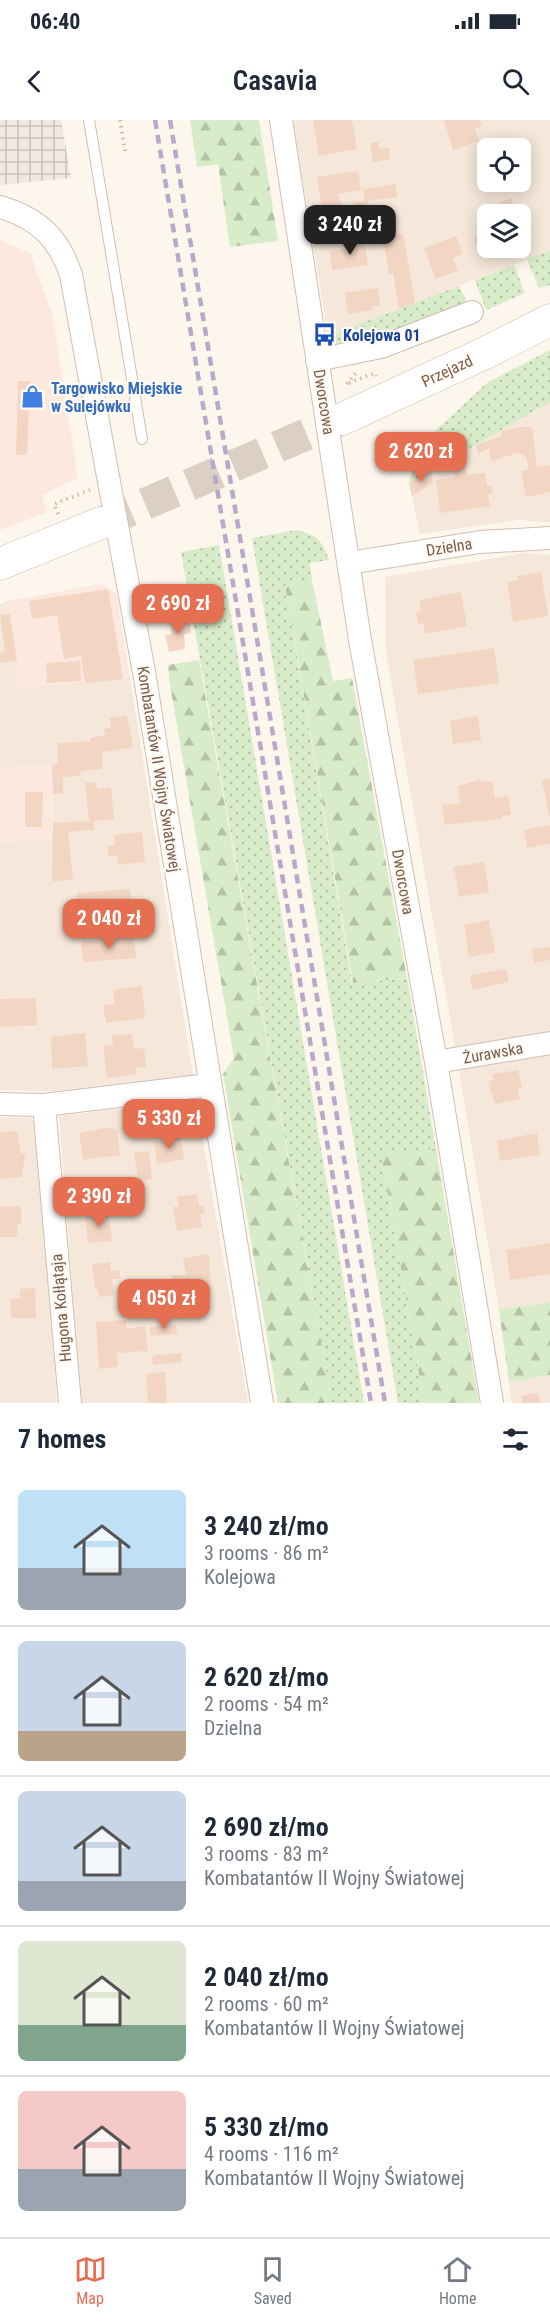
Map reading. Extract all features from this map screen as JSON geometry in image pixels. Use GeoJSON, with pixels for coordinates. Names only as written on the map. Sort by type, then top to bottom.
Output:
{"type":"FeatureCollection","features":[{"type":"Feature","properties":{"kind":"street","name":"Dworcowa"},"geometry":{"type":"LineString","coordinates":[[281,120],[360,640],[436,1062],[492,1403]]}},
{"type":"Feature","properties":{"kind":"street","name":"Kombatantów II Wojny Światowej"},"geometry":{"type":"LineString","coordinates":[[0,207],[33,220],[51,235],[64,254],[71,275],[132,602],[262,1403]]}},
{"type":"Feature","properties":{"kind":"street"},"geometry":{"type":"LineString","coordinates":[[317,360],[381,347],[472,312]]}},
{"type":"Feature","properties":{"kind":"street","name":"Przejazd"},"geometry":{"type":"LineString","coordinates":[[342,419],[487,352],[550,320]]}},
{"type":"Feature","properties":{"kind":"street"},"geometry":{"type":"LineString","coordinates":[[0,564],[101,523]]}},
{"type":"Feature","properties":{"kind":"street","name":"Dzielna"},"geometry":{"type":"LineString","coordinates":[[349,563],[480,542],[550,538]]}},
{"type":"Feature","properties":{"kind":"street","name":"Żurawska"},"geometry":{"type":"LineString","coordinates":[[436,1062],[550,1043]]}},
{"type":"Feature","properties":{"kind":"street"},"geometry":{"type":"LineString","coordinates":[[0,1104],[44,1105],[209,1085]]}},
{"type":"Feature","properties":{"kind":"street","name":"Hugona Kołłątaja"},"geometry":{"type":"LineString","coordinates":[[44,1105],[70,1403]]}},
{"type":"Feature","properties":{"kind":"lane"},"geometry":{"type":"LineString","coordinates":[[89,120],[142,439]]}},
{"type":"Feature","properties":{"kind":"path"},"geometry":{"type":"LineString","coordinates":[[120,120],[125,151]]}},
{"type":"Feature","properties":{"kind":"path"},"geometry":{"type":"LineString","coordinates":[[347,384],[359,369]]}},
{"type":"Feature","properties":{"kind":"path"},"geometry":{"type":"LineString","coordinates":[[59,517],[54,504],[81,493]]}},
{"type":"Feature","properties":{"kind":"shaded area"},"geometry":{"type":"Polygon","coordinates":[[[0,120],[61,120],[71,178],[0,185],[0,120]]]}},
{"type":"Feature","properties":{"kind":"shaded area"},"geometry":{"type":"Polygon","coordinates":[[[293,120],[550,120],[550,251],[328,336],[293,120]]]}},
{"type":"Feature","properties":{"kind":"shaded area","name":"Targowisko Miejskie w Sulejówku"},"geometry":{"type":"Polygon","coordinates":[[[0,240],[30,253],[53,317],[78,478],[42,495],[47,512],[0,530],[0,240]]]}},
{"type":"Feature","properties":{"kind":"shaded area"},"geometry":{"type":"Polygon","coordinates":[[[550,402],[550,522],[517,520],[420,534],[409,483],[550,402]]]}},
{"type":"Feature","properties":{"kind":"shaded area"},"geometry":{"type":"Polygon","coordinates":[[[524,553],[550,555],[550,1035],[460,1050],[455,1047],[386,653],[385,577],[524,553]]]}},
{"type":"Feature","properties":{"kind":"shaded area"},"geometry":{"type":"Polygon","coordinates":[[[102,584],[116,593],[130,678],[18,687],[8,601],[102,584]]]}},
{"type":"Feature","properties":{"kind":"shaded area"},"geometry":{"type":"Polygon","coordinates":[[[8,601],[19,687],[130,678],[193,1076],[52,1091],[0,1090],[0,842],[53,839],[52,764],[0,768],[0,604],[8,601]]]}},
{"type":"Feature","properties":{"kind":"shaded area"},"geometry":{"type":"Polygon","coordinates":[[[52,764],[53,839],[0,842],[0,768],[52,764]]]}},
{"type":"Feature","properties":{"kind":"shaded area"},"geometry":{"type":"Polygon","coordinates":[[[550,1051],[550,1302],[499,1310],[459,1072],[463,1066],[550,1051]]]}},
{"type":"Feature","properties":{"kind":"shaded area"},"geometry":{"type":"Polygon","coordinates":[[[196,1100],[248,1403],[81,1403],[59,1116],[196,1100]]]}},
{"type":"Feature","properties":{"kind":"shaded area"},"geometry":{"type":"Polygon","coordinates":[[[0,1117],[30,1118],[37,1123],[57,1403],[0,1403],[0,1117]]]}},
{"type":"Feature","properties":{"kind":"shaded area"},"geometry":{"type":"Polygon","coordinates":[[[550,1375],[550,1403],[512,1403],[509,1382],[550,1375]]]}},
{"type":"Feature","properties":{"kind":"green space"},"geometry":{"type":"Polygon","coordinates":[[[190,120],[259,120],[278,241],[230,247],[218,164],[197,167],[190,120]]]}},
{"type":"Feature","properties":{"kind":"green space"},"geometry":{"type":"Polygon","coordinates":[[[550,251],[550,285],[539,288],[527,259],[550,251]]]}},
{"type":"Feature","properties":{"kind":"green space"},"geometry":{"type":"Polygon","coordinates":[[[514,265],[525,293],[486,310],[475,280],[514,265]]]}},
{"type":"Feature","properties":{"kind":"green space"},"geometry":{"type":"Polygon","coordinates":[[[459,286],[466,300],[463,305],[383,335],[331,348],[328,336],[459,286]]]}},
{"type":"Feature","properties":{"kind":"green space"},"geometry":{"type":"Polygon","coordinates":[[[550,350],[550,402],[409,483],[417,453],[435,431],[487,383],[550,350]]]}},
{"type":"Feature","properties":{"kind":"green space"},"geometry":{"type":"Polygon","coordinates":[[[296,530],[318,539],[329,560],[310,563],[312,580],[285,586],[352,983],[407,978],[436,1149],[381,1154],[424,1403],[398,1403],[252,538],[296,530]]]}},
{"type":"Feature","properties":{"kind":"green space"},"geometry":{"type":"Polygon","coordinates":[[[219,545],[364,1403],[332,1403],[181,552],[219,545]]]}},
{"type":"Feature","properties":{"kind":"green space"},"geometry":{"type":"Polygon","coordinates":[[[312,580],[333,681],[352,678],[407,978],[353,983],[285,585],[312,580]]]}},
{"type":"Feature","properties":{"kind":"green space"},"geometry":{"type":"Polygon","coordinates":[[[199,660],[332,1403],[278,1403],[223,1074],[234,1058],[169,679],[168,665],[199,660]]]}},
{"type":"Feature","properties":{"kind":"green space"},"geometry":{"type":"Polygon","coordinates":[[[436,1149],[479,1403],[424,1403],[381,1153],[436,1149]]]}},
{"type":"Feature","properties":{"kind":"green space"},"geometry":{"type":"Polygon","coordinates":[[[550,1302],[550,1375],[509,1382],[499,1310],[550,1302]]]}},
{"type":"Feature","properties":{"kind":"building"},"geometry":{"type":"Polygon","coordinates":[[[313,120],[352,120],[357,149],[319,156],[313,120]]]}},
{"type":"Feature","properties":{"kind":"building"},"geometry":{"type":"Polygon","coordinates":[[[444,120],[480,120],[482,126],[475,129],[477,142],[453,150],[444,120]]]}},
{"type":"Feature","properties":{"kind":"building"},"geometry":{"type":"Polygon","coordinates":[[[378,142],[379,149],[389,148],[390,159],[373,162],[370,143],[378,142]]]}},
{"type":"Feature","properties":{"kind":"building"},"geometry":{"type":"Polygon","coordinates":[[[358,171],[361,190],[338,194],[344,213],[354,211],[353,203],[365,201],[363,189],[395,184],[397,197],[367,201],[372,230],[335,236],[332,216],[329,217],[327,207],[322,208],[317,177],[358,171]]]}},
{"type":"Feature","properties":{"kind":"building"},"geometry":{"type":"Polygon","coordinates":[[[511,198],[514,204],[498,204],[511,198]]]}},
{"type":"Feature","properties":{"kind":"building"},"geometry":{"type":"Polygon","coordinates":[[[403,233],[415,303],[399,309],[393,273],[389,274],[383,237],[403,233]]]}},
{"type":"Feature","properties":{"kind":"building"},"geometry":{"type":"Polygon","coordinates":[[[456,236],[463,254],[453,258],[458,271],[436,279],[424,248],[456,236]]]}},
{"type":"Feature","properties":{"kind":"building"},"geometry":{"type":"Polygon","coordinates":[[[364,240],[368,265],[332,270],[330,251],[351,248],[350,242],[364,240]]]}},
{"type":"Feature","properties":{"kind":"building"},"geometry":{"type":"Polygon","coordinates":[[[378,288],[380,305],[372,306],[373,310],[348,314],[345,293],[378,288]]]}},
{"type":"Feature","properties":{"kind":"building"},"geometry":{"type":"Polygon","coordinates":[[[18,381],[30,381],[27,455],[16,455],[18,381]]]}},
{"type":"Feature","properties":{"kind":"building"},"geometry":{"type":"Polygon","coordinates":[[[532,427],[537,467],[550,465],[550,492],[526,497],[521,471],[529,469],[526,456],[518,453],[491,461],[489,448],[478,454],[476,445],[502,436],[501,431],[532,427]]]}},
{"type":"Feature","properties":{"kind":"building"},"geometry":{"type":"Polygon","coordinates":[[[463,452],[467,475],[485,473],[487,486],[491,485],[493,494],[488,495],[490,506],[440,513],[436,480],[455,477],[453,458],[463,452]]]}},
{"type":"Feature","properties":{"kind":"building"},"geometry":{"type":"Polygon","coordinates":[[[431,470],[433,483],[412,496],[409,483],[431,470]]]}},
{"type":"Feature","properties":{"kind":"building"},"geometry":{"type":"Polygon","coordinates":[[[541,572],[548,616],[513,622],[507,582],[518,580],[517,576],[541,572]]]}},
{"type":"Feature","properties":{"kind":"building"},"geometry":{"type":"Polygon","coordinates":[[[108,589],[123,679],[85,683],[81,656],[64,659],[57,615],[32,619],[29,601],[108,589]]]}},
{"type":"Feature","properties":{"kind":"building"},"geometry":{"type":"Polygon","coordinates":[[[461,592],[467,626],[425,634],[423,623],[418,624],[416,612],[421,611],[419,600],[461,592]]]}},
{"type":"Feature","properties":{"kind":"building"},"geometry":{"type":"Polygon","coordinates":[[[10,614],[17,661],[0,663],[0,653],[5,652],[0,615],[10,614]]]}},
{"type":"Feature","properties":{"kind":"building"},"geometry":{"type":"Polygon","coordinates":[[[189,618],[191,633],[184,635],[185,649],[169,652],[165,635],[172,634],[170,621],[189,618]]]}},
{"type":"Feature","properties":{"kind":"building"},"geometry":{"type":"Polygon","coordinates":[[[494,648],[499,683],[418,694],[413,660],[494,648]]]}},
{"type":"Feature","properties":{"kind":"building"},"geometry":{"type":"Polygon","coordinates":[[[80,661],[81,681],[47,683],[46,663],[80,661]]]}},
{"type":"Feature","properties":{"kind":"building"},"geometry":{"type":"Polygon","coordinates":[[[127,715],[133,747],[103,752],[102,769],[80,771],[81,776],[63,777],[63,794],[53,794],[52,764],[58,764],[57,743],[90,741],[90,738],[105,735],[104,729],[111,728],[109,718],[127,715]]]}},
{"type":"Feature","properties":{"kind":"building"},"geometry":{"type":"Polygon","coordinates":[[[478,716],[481,740],[453,744],[450,721],[478,716]]]}},
{"type":"Feature","properties":{"kind":"building"},"geometry":{"type":"Polygon","coordinates":[[[550,778],[550,815],[549,815],[542,780],[550,778]]]}},
{"type":"Feature","properties":{"kind":"building"},"geometry":{"type":"Polygon","coordinates":[[[480,780],[492,781],[495,798],[508,796],[511,815],[502,816],[502,819],[445,825],[442,805],[460,803],[458,786],[480,780]]]}},
{"type":"Feature","properties":{"kind":"building"},"geometry":{"type":"Polygon","coordinates":[[[96,782],[97,789],[111,787],[114,819],[94,821],[94,830],[68,832],[73,880],[52,881],[53,823],[89,821],[85,783],[96,782]]]}},
{"type":"Feature","properties":{"kind":"building"},"geometry":{"type":"Polygon","coordinates":[[[25,792],[43,792],[42,827],[25,827],[25,792]]]}},
{"type":"Feature","properties":{"kind":"building"},"geometry":{"type":"Polygon","coordinates":[[[550,825],[550,844],[527,848],[524,830],[550,825]]]}},
{"type":"Feature","properties":{"kind":"building"},"geometry":{"type":"Polygon","coordinates":[[[142,832],[145,862],[118,865],[117,856],[109,857],[107,846],[115,845],[114,835],[142,832]]]}},
{"type":"Feature","properties":{"kind":"building"},"geometry":{"type":"Polygon","coordinates":[[[484,862],[489,892],[459,897],[454,867],[484,862]]]}},
{"type":"Feature","properties":{"kind":"building"},"geometry":{"type":"Polygon","coordinates":[[[130,889],[132,909],[79,914],[77,893],[130,889]]]}},
{"type":"Feature","properties":{"kind":"building"},"geometry":{"type":"Polygon","coordinates":[[[489,920],[495,952],[469,957],[464,925],[489,920]]]}},
{"type":"Feature","properties":{"kind":"building"},"geometry":{"type":"Polygon","coordinates":[[[134,937],[136,958],[83,962],[81,941],[134,937]]]}},
{"type":"Feature","properties":{"kind":"building"},"geometry":{"type":"Polygon","coordinates":[[[550,947],[550,960],[534,963],[532,949],[550,947]]]}},
{"type":"Feature","properties":{"kind":"building"},"geometry":{"type":"Polygon","coordinates":[[[507,969],[508,982],[472,990],[470,975],[507,969]]]}},
{"type":"Feature","properties":{"kind":"building"},"geometry":{"type":"Polygon","coordinates":[[[142,986],[145,1018],[106,1023],[103,1005],[115,1004],[113,990],[142,986]]]}},
{"type":"Feature","properties":{"kind":"building"},"geometry":{"type":"Polygon","coordinates":[[[36,998],[37,1025],[0,1027],[0,999],[36,998]]]}},
{"type":"Feature","properties":{"kind":"building"},"geometry":{"type":"Polygon","coordinates":[[[85,1033],[88,1066],[52,1069],[51,1037],[85,1033]]]}},
{"type":"Feature","properties":{"kind":"building"},"geometry":{"type":"Polygon","coordinates":[[[132,1034],[134,1049],[144,1048],[146,1067],[136,1068],[137,1074],[107,1078],[103,1046],[113,1045],[112,1035],[132,1034]]]}},
{"type":"Feature","properties":{"kind":"building"},"geometry":{"type":"Polygon","coordinates":[[[518,1070],[522,1088],[518,1089],[520,1099],[495,1104],[488,1081],[494,1080],[492,1074],[518,1070]]]}},
{"type":"Feature","properties":{"kind":"building"},"geometry":{"type":"Polygon","coordinates":[[[105,1128],[117,1129],[120,1155],[83,1160],[79,1133],[105,1128]]]}},
{"type":"Feature","properties":{"kind":"building"},"geometry":{"type":"Polygon","coordinates":[[[17,1131],[21,1153],[25,1153],[22,1177],[0,1179],[0,1132],[17,1131]]]}},
{"type":"Feature","properties":{"kind":"building"},"geometry":{"type":"Polygon","coordinates":[[[537,1133],[540,1155],[500,1161],[497,1141],[537,1133]]]}},
{"type":"Feature","properties":{"kind":"building"},"geometry":{"type":"Polygon","coordinates":[[[180,1136],[184,1159],[157,1164],[154,1141],[180,1136]]]}},
{"type":"Feature","properties":{"kind":"building"},"geometry":{"type":"Polygon","coordinates":[[[149,1151],[152,1179],[138,1181],[134,1152],[149,1151]]]}},
{"type":"Feature","properties":{"kind":"building"},"geometry":{"type":"Polygon","coordinates":[[[139,1182],[143,1198],[116,1204],[112,1188],[139,1182]]]}},
{"type":"Feature","properties":{"kind":"building"},"geometry":{"type":"Polygon","coordinates":[[[197,1194],[199,1206],[203,1205],[205,1214],[200,1215],[202,1227],[177,1231],[173,1207],[179,1207],[177,1197],[197,1194]]]}},
{"type":"Feature","properties":{"kind":"building"},"geometry":{"type":"Polygon","coordinates":[[[21,1206],[21,1224],[17,1224],[17,1237],[0,1237],[0,1207],[21,1206]]]}},
{"type":"Feature","properties":{"kind":"building"},"geometry":{"type":"Polygon","coordinates":[[[93,1213],[109,1214],[112,1241],[88,1243],[85,1217],[93,1216],[93,1213]]]}},
{"type":"Feature","properties":{"kind":"building"},"geometry":{"type":"Polygon","coordinates":[[[550,1243],[550,1274],[510,1280],[506,1250],[550,1243]]]}},
{"type":"Feature","properties":{"kind":"building"},"geometry":{"type":"Polygon","coordinates":[[[209,1254],[211,1292],[175,1298],[172,1276],[186,1274],[183,1258],[209,1254]]]}},
{"type":"Feature","properties":{"kind":"building"},"geometry":{"type":"Polygon","coordinates":[[[110,1262],[111,1271],[120,1270],[120,1279],[112,1279],[114,1295],[99,1297],[98,1289],[95,1289],[92,1264],[110,1262]]]}},
{"type":"Feature","properties":{"kind":"building"},"geometry":{"type":"Polygon","coordinates":[[[35,1288],[36,1318],[11,1318],[10,1299],[20,1299],[20,1289],[35,1288]]]}},
{"type":"Feature","properties":{"kind":"building"},"geometry":{"type":"Polygon","coordinates":[[[126,1320],[127,1329],[145,1326],[148,1351],[117,1353],[118,1367],[99,1369],[96,1322],[126,1320]]]}},
{"type":"Feature","properties":{"kind":"building"},"geometry":{"type":"Polygon","coordinates":[[[176,1324],[177,1334],[151,1336],[150,1327],[176,1324]]]}},
{"type":"Feature","properties":{"kind":"building"},"geometry":{"type":"Polygon","coordinates":[[[181,1353],[182,1362],[153,1365],[152,1357],[156,1355],[181,1353]]]}},
{"type":"Feature","properties":{"kind":"building"},"geometry":{"type":"Polygon","coordinates":[[[165,1372],[167,1403],[148,1403],[146,1374],[165,1372]]]}},
{"type":"Feature","properties":{"kind":"building"},"geometry":{"type":"Polygon","coordinates":[[[538,1393],[540,1403],[522,1403],[521,1396],[538,1393]]]}},
{"type":"Feature","properties":{"kind":"tunnel"},"geometry":{"type":"LineString","coordinates":[[101,523],[342,419]]}},
{"type":"Feature","properties":{"kind":"railway"},"geometry":{"type":"LineString","coordinates":[[155,120],[371,1403]]}},
{"type":"Feature","properties":{"kind":"railway"},"geometry":{"type":"LineString","coordinates":[[170,120],[385,1403]]}},
{"type":"Feature","properties":{"kind":"place","name":"Kolejowa 01"},"geometry":{"type":"Point","coordinates":[325,335]}},
{"type":"Feature","properties":{"kind":"place","name":"Targowisko Miejskie w Sulejówku"},"geometry":{"type":"Point","coordinates":[33,397]}}]}
